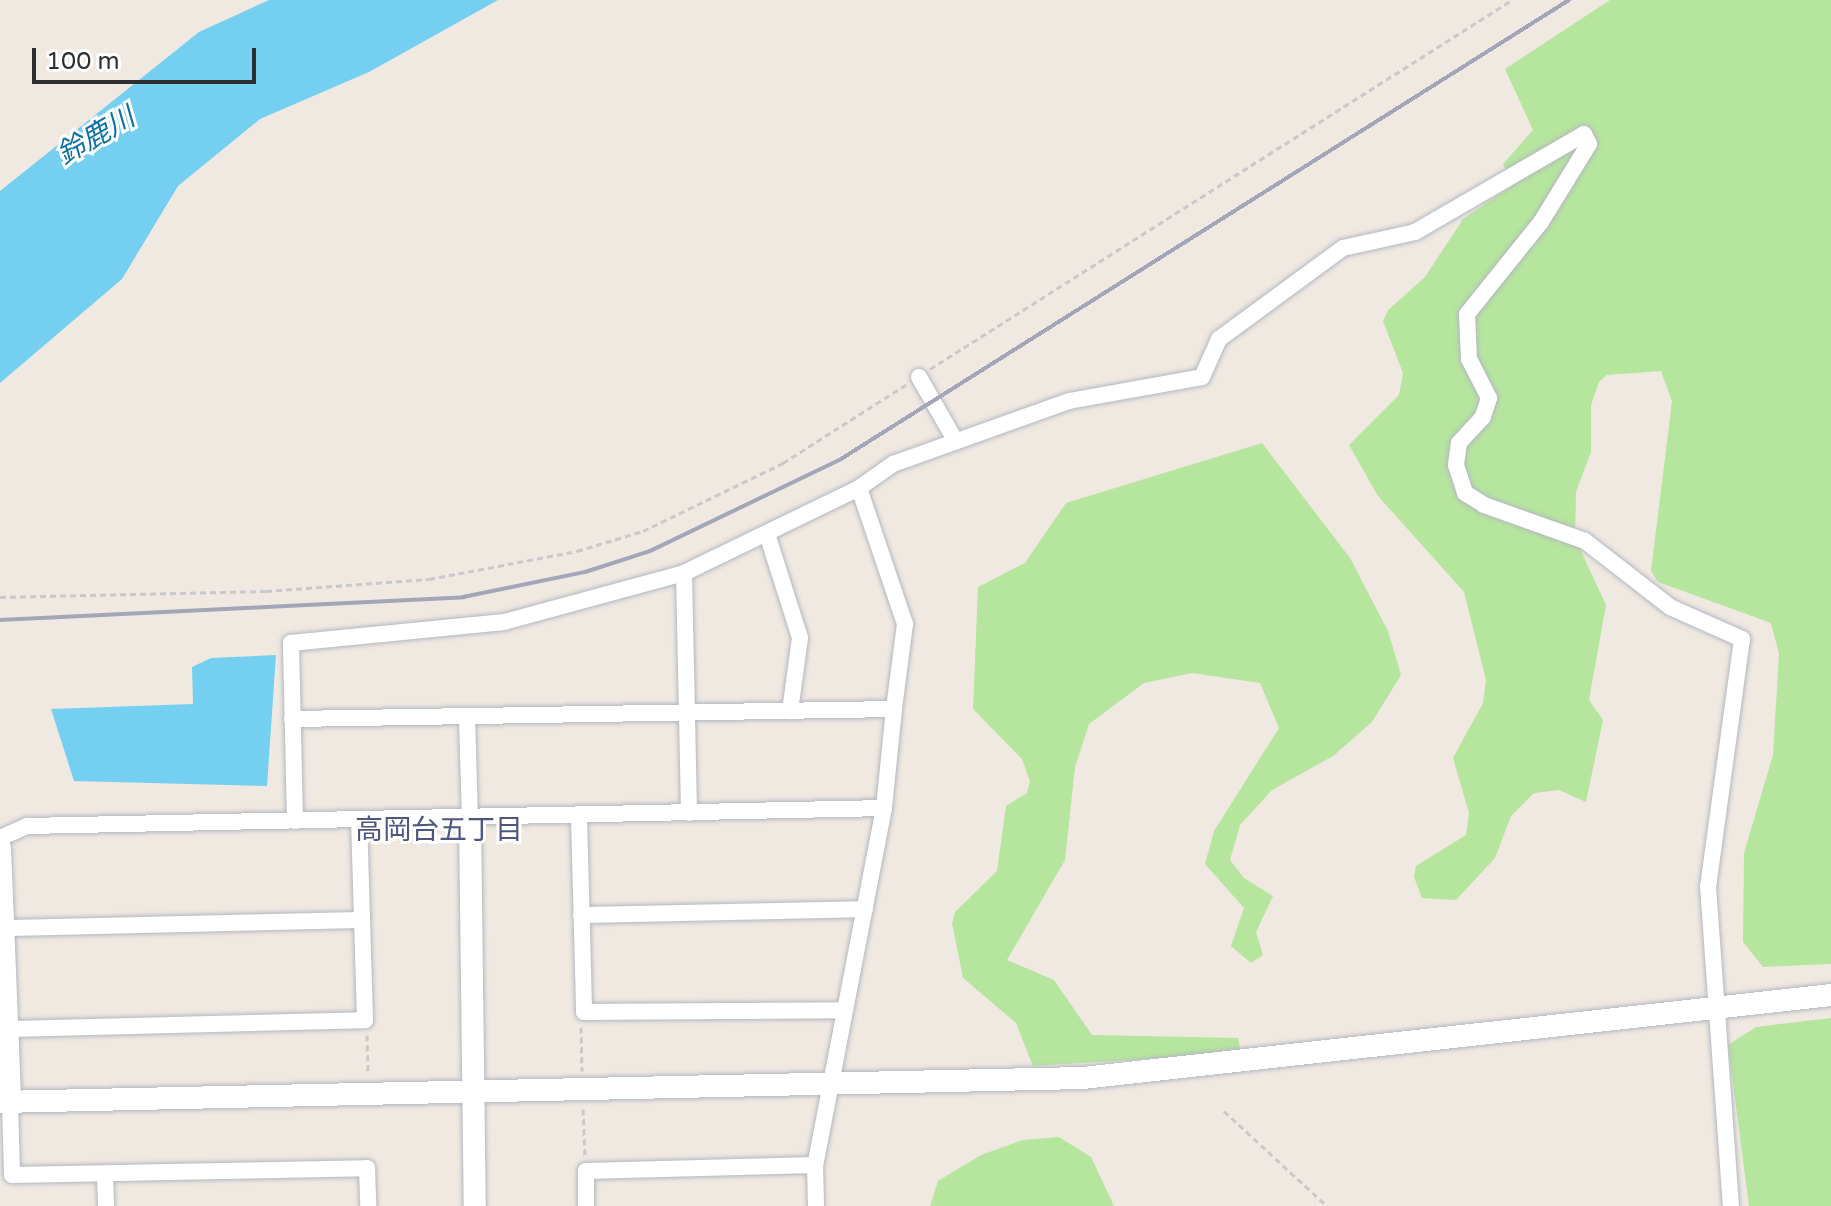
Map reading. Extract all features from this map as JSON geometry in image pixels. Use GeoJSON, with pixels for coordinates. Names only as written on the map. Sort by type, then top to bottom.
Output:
{"type":"FeatureCollection","features":[{"type":"Feature","properties":{"kind":"street"},"geometry":{"type":"LineString","coordinates":[[295,821],[291,643],[504,622],[684,573],[768,537],[859,488],[893,464],[955,440],[1069,401],[1202,377],[1219,339],[1343,248],[1415,232],[1584,134],[1589,144],[1541,222],[1467,314],[1469,359],[1489,398],[1483,417],[1459,443],[1456,465],[1465,493],[1484,505],[1585,541],[1670,607],[1742,639],[1708,886],[1714,1009],[1731,1206]]}},
{"type":"Feature","properties":{"kind":"street"},"geometry":{"type":"LineString","coordinates":[[919,377],[955,440]]}},
{"type":"Feature","properties":{"kind":"street"},"geometry":{"type":"LineString","coordinates":[[816,1206],[815,1165],[884,808],[905,624],[859,488]]}},
{"type":"Feature","properties":{"kind":"street"},"geometry":{"type":"LineString","coordinates":[[768,537],[800,638],[790,711]]}},
{"type":"Feature","properties":{"kind":"street"},"geometry":{"type":"LineString","coordinates":[[684,573],[689,813]]}},
{"type":"Feature","properties":{"kind":"street"},"geometry":{"type":"LineString","coordinates":[[292,719],[894,709]]}},
{"type":"Feature","properties":{"kind":"street"},"geometry":{"type":"LineString","coordinates":[[467,718],[475,1206]]}},
{"type":"Feature","properties":{"kind":"street"},"geometry":{"type":"LineString","coordinates":[[0,838],[27,826],[884,808]]}},
{"type":"Feature","properties":{"kind":"street"},"geometry":{"type":"LineString","coordinates":[[579,816],[584,1012],[844,1010]]}},
{"type":"Feature","properties":{"kind":"street"},"geometry":{"type":"LineString","coordinates":[[9,1029],[365,1020],[359,820]]}},
{"type":"Feature","properties":{"kind":"street"},"geometry":{"type":"LineString","coordinates":[[0,848],[7,928],[9,1029],[5,1102],[6,1175],[367,1168],[368,1206]]}},
{"type":"Feature","properties":{"kind":"street"},"geometry":{"type":"LineString","coordinates":[[581,915],[865,909]]}},
{"type":"Feature","properties":{"kind":"street"},"geometry":{"type":"LineString","coordinates":[[7,928],[362,920]]}},
{"type":"Feature","properties":{"kind":"street"},"geometry":{"type":"LineString","coordinates":[[5,1102],[830,1085],[1181,1070],[1831,995]]}},
{"type":"Feature","properties":{"kind":"street"},"geometry":{"type":"LineString","coordinates":[[586,1206],[586,1171],[815,1165]]}},
{"type":"Feature","properties":{"kind":"street"},"geometry":{"type":"LineString","coordinates":[[105,1174],[106,1206]]}},
{"type":"Feature","properties":{"kind":"path"},"geometry":{"type":"LineString","coordinates":[[0,597],[266,591],[429,579],[577,551],[643,531],[783,463],[1512,0]]}},
{"type":"Feature","properties":{"kind":"path"},"geometry":{"type":"LineString","coordinates":[[582,1075],[584,1012]]}},
{"type":"Feature","properties":{"kind":"path"},"geometry":{"type":"LineString","coordinates":[[365,1020],[368,1079]]}},
{"type":"Feature","properties":{"kind":"path"},"geometry":{"type":"LineString","coordinates":[[583,1105],[586,1171]]}},
{"type":"Feature","properties":{"kind":"path"},"geometry":{"type":"LineString","coordinates":[[1224,1111],[1327,1206]]}},
{"type":"Feature","properties":{"kind":"green space"},"geometry":{"type":"Polygon","coordinates":[[[1610,0],[1831,0],[1831,964],[1763,967],[1743,942],[1744,853],[1773,755],[1779,654],[1771,623],[1658,582],[1651,571],[1672,401],[1661,371],[1607,375],[1599,382],[1591,405],[1591,452],[1576,492],[1575,538],[1606,605],[1589,700],[1603,720],[1586,802],[1559,790],[1534,793],[1511,816],[1495,858],[1456,900],[1422,898],[1414,877],[1416,866],[1466,835],[1469,813],[1453,758],[1483,703],[1486,680],[1464,592],[1378,496],[1349,445],[1399,395],[1403,373],[1383,321],[1388,310],[1425,277],[1463,219],[1513,185],[1503,164],[1533,130],[1505,69],[1610,0]]]}},
{"type":"Feature","properties":{"kind":"green space"},"geometry":{"type":"Polygon","coordinates":[[[1262,443],[1350,558],[1388,631],[1401,675],[1372,722],[1333,756],[1272,790],[1240,825],[1230,860],[1244,878],[1273,896],[1256,932],[1263,955],[1251,963],[1231,946],[1244,908],[1205,864],[1214,831],[1279,728],[1260,683],[1192,673],[1144,683],[1089,724],[1075,767],[1065,860],[1007,960],[1054,980],[1092,1035],[1238,1038],[1241,1053],[1033,1066],[1016,1023],[963,978],[952,923],[955,912],[997,871],[1006,806],[1027,793],[1030,781],[1022,759],[973,709],[978,587],[1025,563],[1066,503],[1262,443]]]}},
{"type":"Feature","properties":{"kind":"green space"},"geometry":{"type":"Polygon","coordinates":[[[1831,1018],[1831,1206],[1749,1206],[1728,1045],[1756,1027],[1831,1018]]]}},
{"type":"Feature","properties":{"kind":"green space"},"geometry":{"type":"Polygon","coordinates":[[[1059,1137],[1091,1157],[1114,1206],[930,1206],[938,1181],[981,1155],[1023,1140],[1059,1137]]]}},
{"type":"Feature","properties":{"kind":"water","name":"鈴鹿川"},"geometry":{"type":"Polygon","coordinates":[[[269,0],[498,0],[369,72],[260,119],[178,186],[122,279],[0,383],[0,191],[199,32],[269,0]]]}},
{"type":"Feature","properties":{"kind":"water"},"geometry":{"type":"Polygon","coordinates":[[[276,655],[267,786],[74,781],[51,709],[193,704],[192,667],[211,658],[276,655]]]}},
{"type":"Feature","properties":{"kind":"railway"},"geometry":{"type":"LineString","coordinates":[[0,620],[463,597],[585,572],[650,551],[841,459],[1569,0]]}},
{"type":"Feature","properties":{"kind":"district","name":"高岡台五丁目"},"geometry":{"type":"Point","coordinates":[439,830]}}]}
